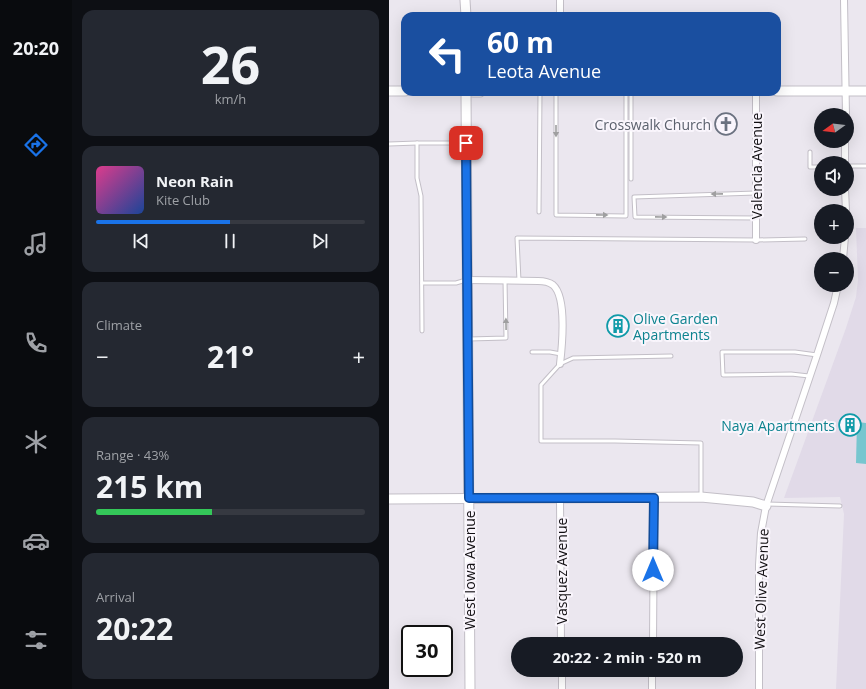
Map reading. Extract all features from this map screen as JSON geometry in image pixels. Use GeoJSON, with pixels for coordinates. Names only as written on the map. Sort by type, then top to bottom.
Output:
{"type":"FeatureCollection","features":[{"type":"Feature","properties":{"kind":"street"},"geometry":{"type":"LineString","coordinates":[[465,0],[465,12]]}},
{"type":"Feature","properties":{"kind":"street"},"geometry":{"type":"LineString","coordinates":[[560,0],[560,12]]}},
{"type":"Feature","properties":{"kind":"street"},"geometry":{"type":"LineString","coordinates":[[844,0],[846,108]]}},
{"type":"Feature","properties":{"kind":"street"},"geometry":{"type":"LineString","coordinates":[[389,91],[401,91]]}},
{"type":"Feature","properties":{"kind":"street"},"geometry":{"type":"LineString","coordinates":[[781,91],[866,91]]}},
{"type":"Feature","properties":{"kind":"street","name":"West Iowa Avenue"},"geometry":{"type":"LineString","coordinates":[[465,96],[469,498],[469,689]]}},
{"type":"Feature","properties":{"kind":"street","name":"Valencia Avenue"},"geometry":{"type":"LineString","coordinates":[[756,96],[756,240]]}},
{"type":"Feature","properties":{"kind":"street"},"geometry":{"type":"LineString","coordinates":[[467,280],[519,280],[545,282],[553,286],[558,292],[561,300],[562,346],[559,364]]}},
{"type":"Feature","properties":{"kind":"street","name":"West Olive Avenue"},"geometry":{"type":"LineString","coordinates":[[759,689],[759,565],[761,533],[767,505],[836,292]]}},
{"type":"Feature","properties":{"kind":"street"},"geometry":{"type":"LineString","coordinates":[[389,499],[701,497],[753,502],[767,505]]}},
{"type":"Feature","properties":{"kind":"street","name":"Vasquez Avenue"},"geometry":{"type":"LineString","coordinates":[[560,498],[561,637]]}},
{"type":"Feature","properties":{"kind":"street"},"geometry":{"type":"LineString","coordinates":[[653,637],[654,498]]}},
{"type":"Feature","properties":{"kind":"street"},"geometry":{"type":"LineString","coordinates":[[562,677],[562,689]]}},
{"type":"Feature","properties":{"kind":"street"},"geometry":{"type":"LineString","coordinates":[[652,677],[652,689]]}},
{"type":"Feature","properties":{"kind":"lane"},"geometry":{"type":"LineString","coordinates":[[539,212],[540,96]]}},
{"type":"Feature","properties":{"kind":"lane"},"geometry":{"type":"LineString","coordinates":[[556,96],[556,215],[626,216],[626,96]]}},
{"type":"Feature","properties":{"kind":"lane"},"geometry":{"type":"LineString","coordinates":[[631,96],[631,179]]}},
{"type":"Feature","properties":{"kind":"lane"},"geometry":{"type":"LineString","coordinates":[[389,144],[466,143]]}},
{"type":"Feature","properties":{"kind":"lane"},"geometry":{"type":"LineString","coordinates":[[417,144],[417,178],[421,196],[422,331]]}},
{"type":"Feature","properties":{"kind":"lane"},"geometry":{"type":"LineString","coordinates":[[810,152],[810,167],[814,167]]}},
{"type":"Feature","properties":{"kind":"lane"},"geometry":{"type":"LineString","coordinates":[[854,166],[866,166]]}},
{"type":"Feature","properties":{"kind":"lane"},"geometry":{"type":"LineString","coordinates":[[756,193],[634,196],[635,217],[756,218]]}},
{"type":"Feature","properties":{"kind":"lane"},"geometry":{"type":"LineString","coordinates":[[519,280],[517,238],[805,239]]}},
{"type":"Feature","properties":{"kind":"lane"},"geometry":{"type":"LineString","coordinates":[[422,283],[456,283],[467,280]]}},
{"type":"Feature","properties":{"kind":"lane"},"geometry":{"type":"LineString","coordinates":[[467,339],[506,338],[505,280]]}},
{"type":"Feature","properties":{"kind":"lane"},"geometry":{"type":"LineString","coordinates":[[532,352],[550,352],[561,354]]}},
{"type":"Feature","properties":{"kind":"lane"},"geometry":{"type":"LineString","coordinates":[[810,376],[791,374],[723,375],[722,352],[795,352],[817,355]]}},
{"type":"Feature","properties":{"kind":"lane"},"geometry":{"type":"LineString","coordinates":[[671,356],[573,358],[559,364],[541,385],[541,442],[615,441],[701,443],[701,497]]}},
{"type":"Feature","properties":{"kind":"lane"},"geometry":{"type":"LineString","coordinates":[[767,505],[841,506]]}},
{"type":"Feature","properties":{"kind":"shaded area"},"geometry":{"type":"Polygon","coordinates":[[[856,228],[866,228],[866,689],[836,689],[844,514],[840,497],[784,498],[856,297],[858,280],[856,228]]]}},
{"type":"Feature","properties":{"kind":"water"},"geometry":{"type":"Polygon","coordinates":[[[857,422],[866,423],[866,464],[856,463],[857,422]]]}},
{"type":"Feature","properties":{"kind":"place","name":"Crosswalk Church"},"geometry":{"type":"Point","coordinates":[726,124]}},
{"type":"Feature","properties":{"kind":"place","name":"Olive Garden Apartments"},"geometry":{"type":"Point","coordinates":[618,326]}},
{"type":"Feature","properties":{"kind":"place","name":"Naya Apartments"},"geometry":{"type":"Point","coordinates":[850,425]}},
{"type":"Feature","properties":{"kind":"route"},"geometry":{"type":"LineString","coordinates":[[466,143],[469,498],[654,498],[653,570]]}}]}
